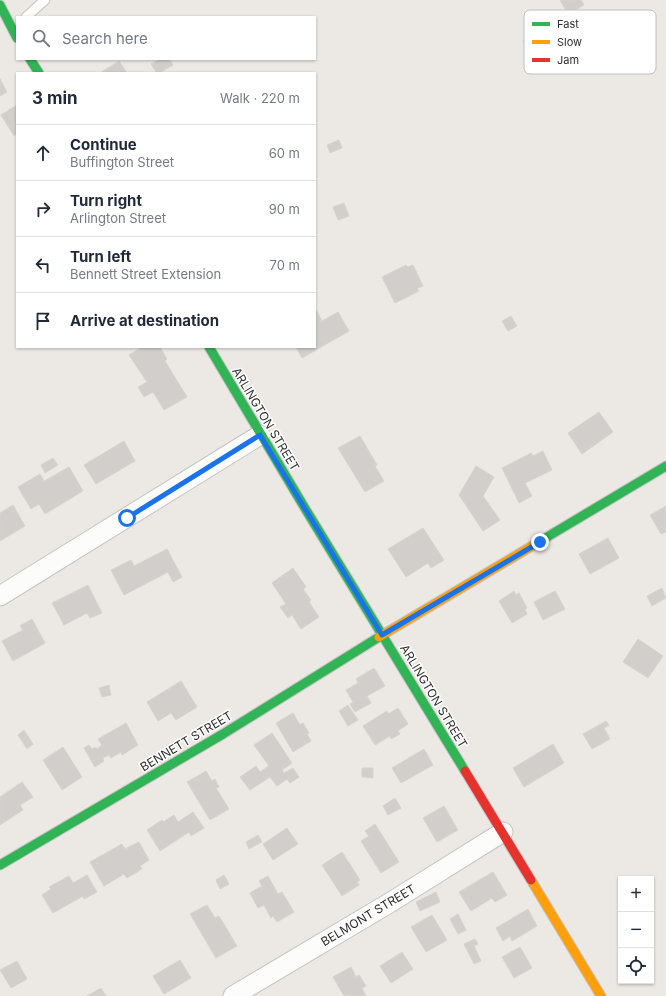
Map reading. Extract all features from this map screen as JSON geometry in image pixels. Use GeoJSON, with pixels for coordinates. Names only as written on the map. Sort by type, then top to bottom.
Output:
{"type":"FeatureCollection","features":[{"type":"Feature","properties":{"kind":"street"},"geometry":{"type":"LineString","coordinates":[[0,5],[16,31]]}},
{"type":"Feature","properties":{"kind":"street"},"geometry":{"type":"LineString","coordinates":[[31,60],[38,72]]}},
{"type":"Feature","properties":{"kind":"street","name":"ARLINGTON STREET"},"geometry":{"type":"LineString","coordinates":[[210,348],[260,435],[503,832],[601,996]]}},
{"type":"Feature","properties":{"kind":"street"},"geometry":{"type":"LineString","coordinates":[[0,596],[260,435]]}},
{"type":"Feature","properties":{"kind":"street","name":"BENNETT STREET"},"geometry":{"type":"LineString","coordinates":[[0,865],[223,734],[382,635],[666,466]]}},
{"type":"Feature","properties":{"kind":"street","name":"BELMONT STREET"},"geometry":{"type":"LineString","coordinates":[[233,996],[391,902],[503,832]]}},
{"type":"Feature","properties":{"kind":"lane"},"geometry":{"type":"LineString","coordinates":[[27,16],[44,0]]}},
{"type":"Feature","properties":{"kind":"building"},"geometry":{"type":"Polygon","coordinates":[[[560,0],[581,0],[584,5],[575,10],[566,10],[560,0]]]}},
{"type":"Feature","properties":{"kind":"building"},"geometry":{"type":"Polygon","coordinates":[[[158,60],[170,60],[173,65],[161,72],[156,72],[151,64],[158,60]]]}},
{"type":"Feature","properties":{"kind":"building"},"geometry":{"type":"Polygon","coordinates":[[[119,61],[126,72],[102,72],[119,61]]]}},
{"type":"Feature","properties":{"kind":"building"},"geometry":{"type":"Polygon","coordinates":[[[0,79],[7,92],[0,96],[0,79]]]}},
{"type":"Feature","properties":{"kind":"building"},"geometry":{"type":"Polygon","coordinates":[[[16,106],[16,135],[14,136],[1,115],[16,106]]]}},
{"type":"Feature","properties":{"kind":"building"},"geometry":{"type":"Polygon","coordinates":[[[339,140],[342,148],[330,153],[327,145],[339,140]]]}},
{"type":"Feature","properties":{"kind":"building"},"geometry":{"type":"Polygon","coordinates":[[[344,203],[349,216],[338,220],[333,207],[344,203]]]}},
{"type":"Feature","properties":{"kind":"building"},"geometry":{"type":"Polygon","coordinates":[[[406,265],[408,267],[413,265],[423,286],[417,288],[419,291],[395,303],[382,277],[406,265]]]}},
{"type":"Feature","properties":{"kind":"building"},"geometry":{"type":"Polygon","coordinates":[[[316,310],[322,321],[338,312],[349,331],[302,358],[297,348],[316,348],[316,310]]]}},
{"type":"Feature","properties":{"kind":"building"},"geometry":{"type":"Polygon","coordinates":[[[511,316],[517,326],[508,331],[502,321],[511,316]]]}},
{"type":"Feature","properties":{"kind":"building"},"geometry":{"type":"Polygon","coordinates":[[[140,348],[161,348],[167,359],[165,361],[187,397],[164,410],[153,392],[144,397],[138,387],[147,382],[129,355],[140,348]]]}},
{"type":"Feature","properties":{"kind":"building"},"geometry":{"type":"Polygon","coordinates":[[[599,412],[613,432],[582,454],[568,433],[599,412]]]}},
{"type":"Feature","properties":{"kind":"building"},"geometry":{"type":"Polygon","coordinates":[[[360,436],[377,465],[375,466],[384,481],[365,492],[338,448],[360,436]]]}},
{"type":"Feature","properties":{"kind":"building"},"geometry":{"type":"Polygon","coordinates":[[[124,441],[135,461],[96,484],[84,465],[124,441]]]}},
{"type":"Feature","properties":{"kind":"building"},"geometry":{"type":"Polygon","coordinates":[[[543,451],[552,470],[525,483],[532,496],[519,503],[502,468],[531,453],[533,456],[543,451]]]}},
{"type":"Feature","properties":{"kind":"building"},"geometry":{"type":"Polygon","coordinates":[[[53,458],[58,465],[45,473],[41,465],[53,458]]]}},
{"type":"Feature","properties":{"kind":"building"},"geometry":{"type":"Polygon","coordinates":[[[476,466],[494,477],[483,496],[500,520],[483,531],[459,495],[476,466]]]}},
{"type":"Feature","properties":{"kind":"building"},"geometry":{"type":"Polygon","coordinates":[[[69,467],[83,491],[45,514],[39,504],[31,509],[18,487],[40,474],[44,481],[69,467]]]}},
{"type":"Feature","properties":{"kind":"building"},"geometry":{"type":"Polygon","coordinates":[[[13,505],[25,526],[0,541],[0,513],[13,505]]]}},
{"type":"Feature","properties":{"kind":"building"},"geometry":{"type":"Polygon","coordinates":[[[666,506],[666,532],[661,534],[650,515],[666,506]]]}},
{"type":"Feature","properties":{"kind":"building"},"geometry":{"type":"Polygon","coordinates":[[[423,528],[444,560],[431,568],[428,563],[406,577],[388,549],[423,528]]]}},
{"type":"Feature","properties":{"kind":"building"},"geometry":{"type":"Polygon","coordinates":[[[608,538],[619,558],[590,574],[579,554],[608,538]]]}},
{"type":"Feature","properties":{"kind":"building"},"geometry":{"type":"Polygon","coordinates":[[[167,549],[182,577],[173,582],[168,572],[124,595],[111,570],[131,560],[134,566],[167,549]]]}},
{"type":"Feature","properties":{"kind":"building"},"geometry":{"type":"Polygon","coordinates":[[[293,568],[306,587],[303,589],[311,600],[309,602],[319,617],[301,629],[292,615],[288,618],[280,607],[286,604],[272,583],[293,568]]]}},
{"type":"Feature","properties":{"kind":"building"},"geometry":{"type":"Polygon","coordinates":[[[88,585],[102,613],[90,618],[87,613],[64,625],[52,603],[88,585]]]}},
{"type":"Feature","properties":{"kind":"building"},"geometry":{"type":"Polygon","coordinates":[[[662,588],[666,598],[652,606],[647,596],[662,588]]]}},
{"type":"Feature","properties":{"kind":"building"},"geometry":{"type":"Polygon","coordinates":[[[514,591],[516,595],[519,593],[527,608],[525,609],[527,614],[512,623],[499,601],[514,591]]]}},
{"type":"Feature","properties":{"kind":"building"},"geometry":{"type":"Polygon","coordinates":[[[555,591],[565,609],[543,620],[534,602],[555,591]]]}},
{"type":"Feature","properties":{"kind":"building"},"geometry":{"type":"Polygon","coordinates":[[[32,619],[45,643],[13,661],[2,641],[23,630],[20,626],[32,619]]]}},
{"type":"Feature","properties":{"kind":"building"},"geometry":{"type":"Polygon","coordinates":[[[638,639],[663,656],[648,678],[623,662],[638,639]]]}},
{"type":"Feature","properties":{"kind":"building"},"geometry":{"type":"Polygon","coordinates":[[[374,668],[385,686],[367,696],[371,703],[355,712],[350,704],[353,702],[346,690],[358,683],[356,679],[374,668]]]}},
{"type":"Feature","properties":{"kind":"building"},"geometry":{"type":"Polygon","coordinates":[[[181,681],[197,707],[176,720],[171,713],[158,721],[147,702],[181,681]]]}},
{"type":"Feature","properties":{"kind":"building"},"geometry":{"type":"Polygon","coordinates":[[[109,685],[111,695],[102,697],[99,688],[109,685]]]}},
{"type":"Feature","properties":{"kind":"building"},"geometry":{"type":"Polygon","coordinates":[[[348,705],[358,720],[348,726],[339,711],[348,705]]]}},
{"type":"Feature","properties":{"kind":"building"},"geometry":{"type":"Polygon","coordinates":[[[398,708],[408,724],[398,731],[400,734],[391,739],[390,736],[375,745],[363,726],[387,711],[388,714],[398,708]]]}},
{"type":"Feature","properties":{"kind":"building"},"geometry":{"type":"Polygon","coordinates":[[[293,713],[300,725],[303,723],[309,733],[307,734],[311,741],[293,752],[276,723],[293,713]]]}},
{"type":"Feature","properties":{"kind":"building"},"geometry":{"type":"Polygon","coordinates":[[[606,721],[609,725],[604,728],[610,739],[592,749],[583,734],[606,721]]]}},
{"type":"Feature","properties":{"kind":"building"},"geometry":{"type":"Polygon","coordinates":[[[126,723],[138,745],[122,755],[121,752],[111,758],[109,755],[103,758],[104,761],[95,767],[84,748],[89,745],[92,749],[95,747],[97,749],[102,745],[98,739],[126,723]]]}},
{"type":"Feature","properties":{"kind":"building"},"geometry":{"type":"Polygon","coordinates":[[[24,730],[33,744],[27,749],[18,735],[24,730]]]}},
{"type":"Feature","properties":{"kind":"building"},"geometry":{"type":"Polygon","coordinates":[[[272,733],[292,763],[282,770],[284,773],[293,768],[299,777],[290,783],[287,779],[277,786],[270,777],[250,790],[240,777],[256,766],[260,772],[269,766],[254,745],[272,733]]]}},
{"type":"Feature","properties":{"kind":"building"},"geometry":{"type":"Polygon","coordinates":[[[553,744],[564,763],[524,787],[513,768],[553,744]]]}},
{"type":"Feature","properties":{"kind":"building"},"geometry":{"type":"Polygon","coordinates":[[[63,747],[82,777],[62,790],[43,760],[63,747]]]}},
{"type":"Feature","properties":{"kind":"building"},"geometry":{"type":"Polygon","coordinates":[[[424,749],[433,765],[401,783],[392,768],[424,749]]]}},
{"type":"Feature","properties":{"kind":"building"},"geometry":{"type":"Polygon","coordinates":[[[362,768],[373,768],[373,778],[362,777],[362,768]]]}},
{"type":"Feature","properties":{"kind":"building"},"geometry":{"type":"Polygon","coordinates":[[[206,771],[212,781],[215,779],[219,787],[216,788],[229,809],[210,820],[187,782],[206,771]]]}},
{"type":"Feature","properties":{"kind":"building"},"geometry":{"type":"Polygon","coordinates":[[[22,782],[33,797],[20,805],[23,810],[0,825],[0,797],[22,782]]]}},
{"type":"Feature","properties":{"kind":"building"},"geometry":{"type":"Polygon","coordinates":[[[395,798],[401,808],[388,815],[383,806],[395,798]]]}},
{"type":"Feature","properties":{"kind":"building"},"geometry":{"type":"Polygon","coordinates":[[[444,806],[458,830],[437,842],[423,818],[444,806]]]}},
{"type":"Feature","properties":{"kind":"building"},"geometry":{"type":"Polygon","coordinates":[[[193,812],[204,828],[191,836],[189,832],[160,851],[147,830],[162,820],[163,822],[174,815],[178,822],[193,812]]]}},
{"type":"Feature","properties":{"kind":"building"},"geometry":{"type":"Polygon","coordinates":[[[375,824],[399,862],[381,873],[361,841],[369,836],[365,831],[375,824]]]}},
{"type":"Feature","properties":{"kind":"building"},"geometry":{"type":"Polygon","coordinates":[[[287,828],[298,844],[273,860],[263,844],[287,828]]]}},
{"type":"Feature","properties":{"kind":"building"},"geometry":{"type":"Polygon","coordinates":[[[258,835],[262,842],[249,849],[246,842],[258,835]]]}},
{"type":"Feature","properties":{"kind":"building"},"geometry":{"type":"Polygon","coordinates":[[[139,842],[149,860],[140,866],[142,869],[127,878],[124,874],[104,886],[90,862],[122,844],[125,849],[139,842]]]}},
{"type":"Feature","properties":{"kind":"building"},"geometry":{"type":"Polygon","coordinates":[[[342,852],[360,880],[357,882],[359,885],[342,896],[322,865],[342,852]]]}},
{"type":"Feature","properties":{"kind":"building"},"geometry":{"type":"Polygon","coordinates":[[[493,872],[507,895],[495,902],[492,898],[471,911],[459,892],[493,872]]]}},
{"type":"Feature","properties":{"kind":"building"},"geometry":{"type":"Polygon","coordinates":[[[87,875],[97,892],[84,899],[83,896],[53,913],[42,895],[51,889],[49,887],[69,876],[73,883],[87,875]]]}},
{"type":"Feature","properties":{"kind":"building"},"geometry":{"type":"Polygon","coordinates":[[[224,875],[229,884],[220,889],[216,880],[224,875]]]}},
{"type":"Feature","properties":{"kind":"building"},"geometry":{"type":"Polygon","coordinates":[[[268,876],[278,894],[282,892],[294,912],[277,922],[273,916],[271,918],[264,905],[258,908],[250,893],[262,886],[259,881],[268,876]]]}},
{"type":"Feature","properties":{"kind":"building"},"geometry":{"type":"Polygon","coordinates":[[[436,892],[440,902],[420,911],[416,902],[436,892]]]}},
{"type":"Feature","properties":{"kind":"building"},"geometry":{"type":"Polygon","coordinates":[[[207,905],[215,918],[219,916],[237,946],[216,958],[190,914],[207,905]]]}},
{"type":"Feature","properties":{"kind":"building"},"geometry":{"type":"Polygon","coordinates":[[[528,909],[537,926],[512,941],[510,936],[503,941],[496,928],[528,909]]]}},
{"type":"Feature","properties":{"kind":"building"},"geometry":{"type":"Polygon","coordinates":[[[458,914],[466,930],[458,934],[450,919],[458,914]]]}},
{"type":"Feature","properties":{"kind":"building"},"geometry":{"type":"Polygon","coordinates":[[[432,915],[447,940],[426,952],[411,927],[432,915]]]}},
{"type":"Feature","properties":{"kind":"building"},"geometry":{"type":"Polygon","coordinates":[[[475,939],[478,944],[474,946],[481,961],[474,964],[464,944],[475,939]]]}},
{"type":"Feature","properties":{"kind":"building"},"geometry":{"type":"Polygon","coordinates":[[[520,947],[532,968],[514,978],[502,957],[520,947]]]}},
{"type":"Feature","properties":{"kind":"building"},"geometry":{"type":"Polygon","coordinates":[[[402,952],[413,969],[391,983],[380,966],[402,952]]]}},
{"type":"Feature","properties":{"kind":"building"},"geometry":{"type":"Polygon","coordinates":[[[180,960],[191,978],[164,994],[153,976],[180,960]]]}},
{"type":"Feature","properties":{"kind":"building"},"geometry":{"type":"Polygon","coordinates":[[[17,961],[27,979],[11,988],[0,970],[17,961]]]}},
{"type":"Feature","properties":{"kind":"building"},"geometry":{"type":"Polygon","coordinates":[[[351,967],[356,977],[359,975],[366,986],[362,988],[366,996],[344,996],[333,977],[351,967]]]}},
{"type":"Feature","properties":{"kind":"building"},"geometry":{"type":"Polygon","coordinates":[[[101,988],[106,996],[87,996],[101,988]]]}},
{"type":"Feature","properties":{"kind":"traffic: fast"},"geometry":{"type":"LineString","coordinates":[[0,5],[16,36]]}},
{"type":"Feature","properties":{"kind":"traffic: fast"},"geometry":{"type":"LineString","coordinates":[[31,60],[38,72]]}},
{"type":"Feature","properties":{"kind":"traffic: fast"},"geometry":{"type":"LineString","coordinates":[[210,348],[306,510],[465,771]]}},
{"type":"Feature","properties":{"kind":"traffic: fast"},"geometry":{"type":"LineString","coordinates":[[542,540],[666,466]]}},
{"type":"Feature","properties":{"kind":"traffic: fast"},"geometry":{"type":"LineString","coordinates":[[0,865],[223,734],[379,637]]}},
{"type":"Feature","properties":{"kind":"traffic: slow"},"geometry":{"type":"LineString","coordinates":[[379,637],[542,540]]}},
{"type":"Feature","properties":{"kind":"traffic: slow"},"geometry":{"type":"LineString","coordinates":[[531,880],[601,996]]}},
{"type":"Feature","properties":{"kind":"traffic: jam"},"geometry":{"type":"LineString","coordinates":[[465,771],[531,880]]}},
{"type":"Feature","properties":{"kind":"route"},"geometry":{"type":"LineString","coordinates":[[127,518],[260,435],[382,635],[540,542]]}}]}
